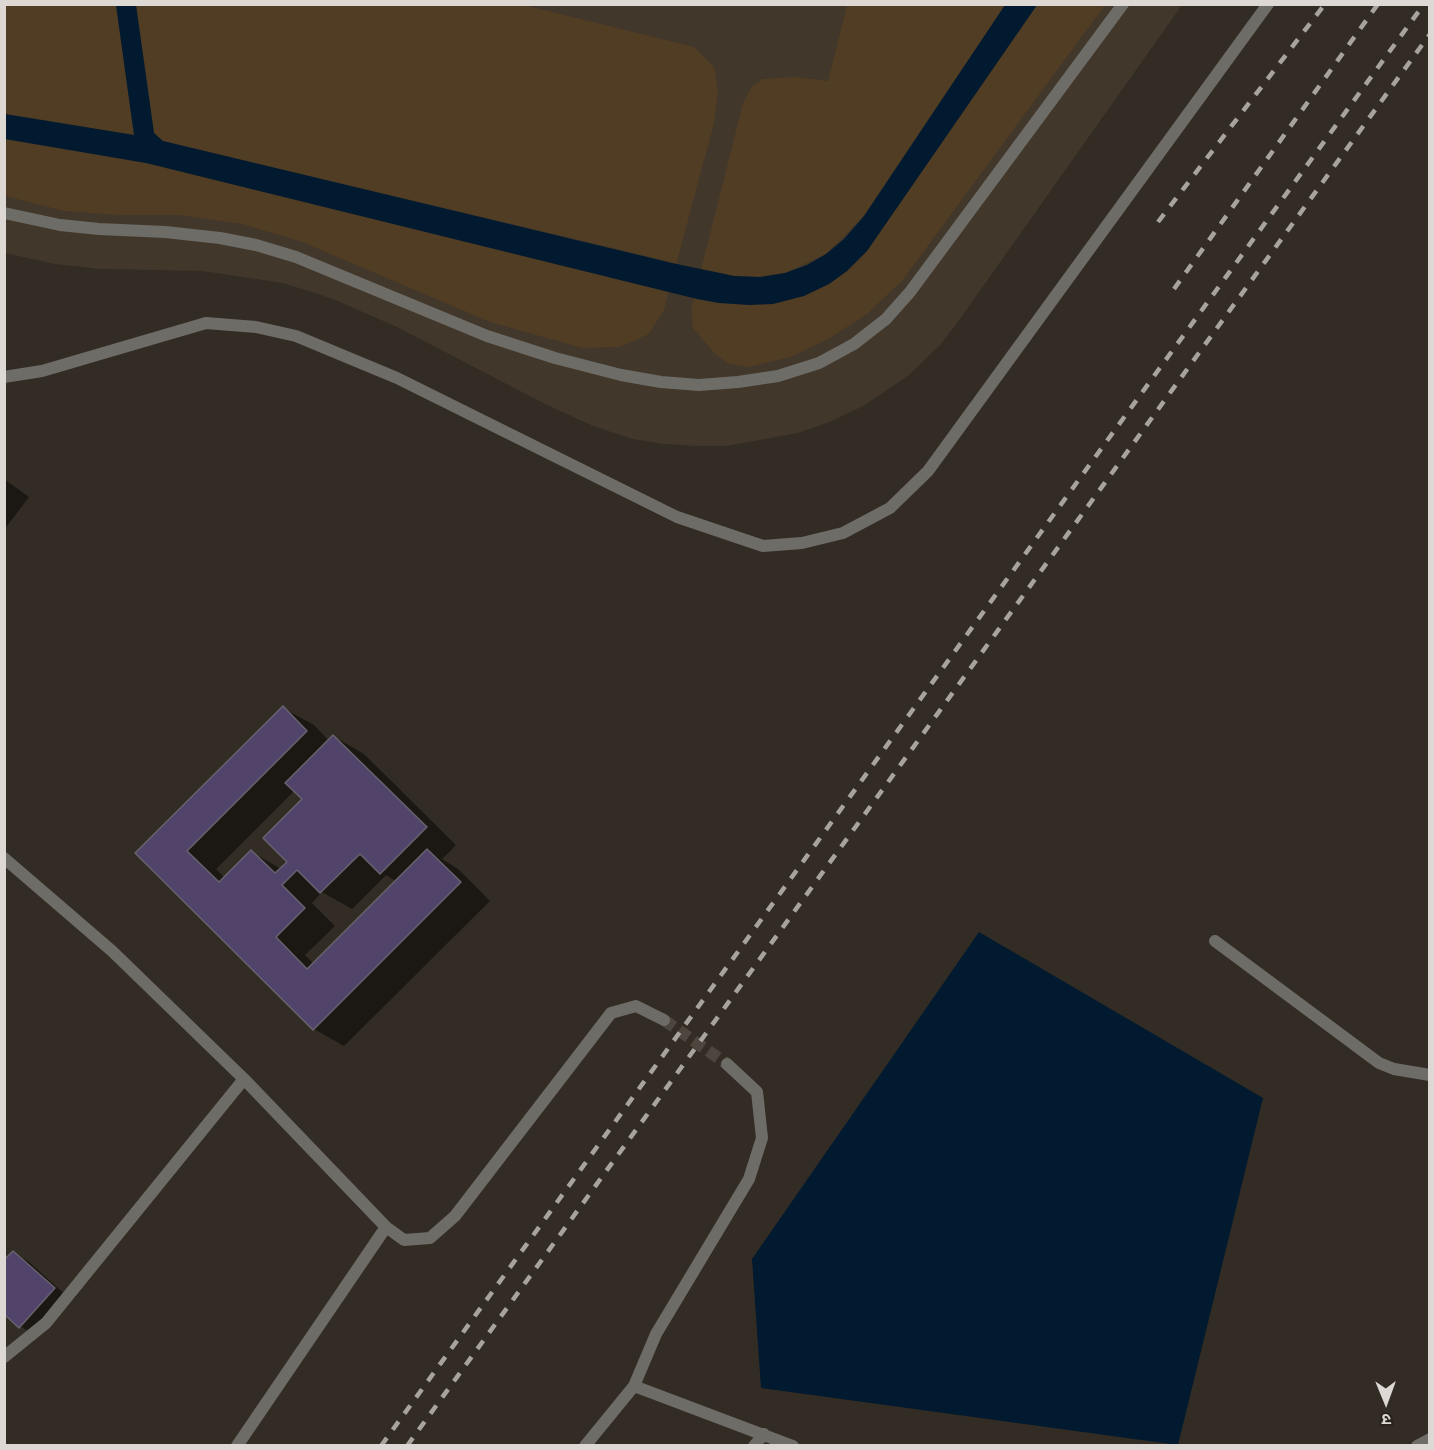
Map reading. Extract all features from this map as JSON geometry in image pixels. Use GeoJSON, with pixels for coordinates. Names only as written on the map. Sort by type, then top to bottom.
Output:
{"type":"FeatureCollection","features":[{"type":"Feature","properties":{"kind":"street"},"geometry":{"type":"LineString","coordinates":[[4,213],[60,225],[187,234],[256,245],[296,257],[488,336],[555,358],[621,375],[661,382],[699,385],[778,376],[819,363],[854,344],[886,319],[910,292],[1123,4]]}},
{"type":"Feature","properties":{"kind":"street"},"geometry":{"type":"LineString","coordinates":[[4,377],[42,371],[206,323],[256,327],[296,336],[397,378],[677,517],[763,546],[802,543],[843,533],[890,508],[928,471],[1268,4]]}},
{"type":"Feature","properties":{"kind":"street"},"geometry":{"type":"LineString","coordinates":[[4,858],[112,951],[244,1079],[386,1227],[404,1240],[430,1238],[455,1216],[611,1013],[636,1006],[664,1020]]}},
{"type":"Feature","properties":{"kind":"street"},"geometry":{"type":"LineString","coordinates":[[1215,941],[1379,1063],[1394,1069],[1430,1075]]}},
{"type":"Feature","properties":{"kind":"street"},"geometry":{"type":"LineString","coordinates":[[585,1446],[634,1386],[656,1334],[749,1179],[762,1138],[757,1092],[728,1064]]}},
{"type":"Feature","properties":{"kind":"street"},"geometry":{"type":"LineString","coordinates":[[4,1357],[46,1323],[244,1079]]}},
{"type":"Feature","properties":{"kind":"street"},"geometry":{"type":"LineString","coordinates":[[237,1446],[386,1227]]}},
{"type":"Feature","properties":{"kind":"street"},"geometry":{"type":"LineString","coordinates":[[634,1386],[793,1446]]}},
{"type":"Feature","properties":{"kind":"street"},"geometry":{"type":"LineString","coordinates":[[754,1446],[764,1434]]}},
{"type":"Feature","properties":{"kind":"street"},"geometry":{"type":"LineString","coordinates":[[1417,1446],[1430,1439]]}},
{"type":"Feature","properties":{"kind":"shaded area"},"geometry":{"type":"Polygon","coordinates":[[[5,5],[1182,5],[960,319],[940,345],[909,375],[865,405],[832,421],[798,433],[727,446],[697,446],[632,439],[593,426],[545,404],[397,327],[333,299],[283,283],[202,271],[100,269],[55,264],[5,253],[5,5]]]}},
{"type":"Feature","properties":{"kind":"shaded area"},"geometry":{"type":"Polygon","coordinates":[[[5,5],[116,5],[134,135],[5,114],[5,5]]]}},
{"type":"Feature","properties":{"kind":"shaded area"},"geometry":{"type":"Polygon","coordinates":[[[136,5],[524,5],[694,47],[714,67],[718,91],[714,123],[664,310],[649,334],[620,347],[582,348],[490,322],[302,242],[242,224],[179,215],[119,215],[64,211],[5,196],[5,139],[146,163],[672,262],[162,141],[154,133],[136,5]]]}},
{"type":"Feature","properties":{"kind":"shaded area"},"geometry":{"type":"Polygon","coordinates":[[[847,5],[1005,5],[864,216],[826,254],[785,273],[760,277],[734,276],[704,269],[804,296],[829,284],[847,271],[867,251],[1037,5],[1105,5],[902,281],[867,314],[830,338],[791,357],[748,367],[729,364],[715,354],[693,328],[691,309],[743,103],[752,86],[763,79],[794,77],[828,81],[847,5]]]}},
{"type":"Feature","properties":{"kind":"water"},"geometry":{"type":"Polygon","coordinates":[[[116,5],[136,5],[154,133],[163,141],[672,263],[734,276],[760,277],[785,273],[807,265],[826,254],[844,239],[864,216],[1005,5],[1037,5],[867,251],[847,271],[829,284],[804,296],[773,304],[749,305],[697,299],[146,163],[5,139],[5,114],[134,135],[116,5]]]}},
{"type":"Feature","properties":{"kind":"water"},"geometry":{"type":"Polygon","coordinates":[[[979,932],[1263,1098],[1178,1445],[761,1388],[752,1259],[979,932]]]}},
{"type":"Feature","properties":{"kind":"building"},"geometry":{"type":"Polygon","coordinates":[[[283,706],[307,731],[187,851],[219,882],[251,850],[275,873],[287,862],[263,838],[302,799],[285,783],[333,735],[427,827],[380,874],[360,854],[320,893],[297,870],[282,885],[305,908],[276,937],[307,969],[427,849],[461,882],[313,1030],[135,853],[283,706]]]}},
{"type":"Feature","properties":{"kind":"building"},"geometry":{"type":"Polygon","coordinates":[[[13,1251],[55,1288],[19,1328],[4,1314],[4,1260],[13,1251]]]}},
{"type":"Feature","properties":{"kind":"tunnel"},"geometry":{"type":"LineString","coordinates":[[664,1020],[727,1064]]}},
{"type":"Feature","properties":{"kind":"railway"},"geometry":{"type":"LineString","coordinates":[[1158,222],[1325,4]]}},
{"type":"Feature","properties":{"kind":"railway"},"geometry":{"type":"LineString","coordinates":[[1174,289],[1378,4]]}},
{"type":"Feature","properties":{"kind":"railway"},"geometry":{"type":"LineString","coordinates":[[381,1446],[1424,4]]}},
{"type":"Feature","properties":{"kind":"railway"},"geometry":{"type":"LineString","coordinates":[[407,1446],[1430,34]]}}]}
